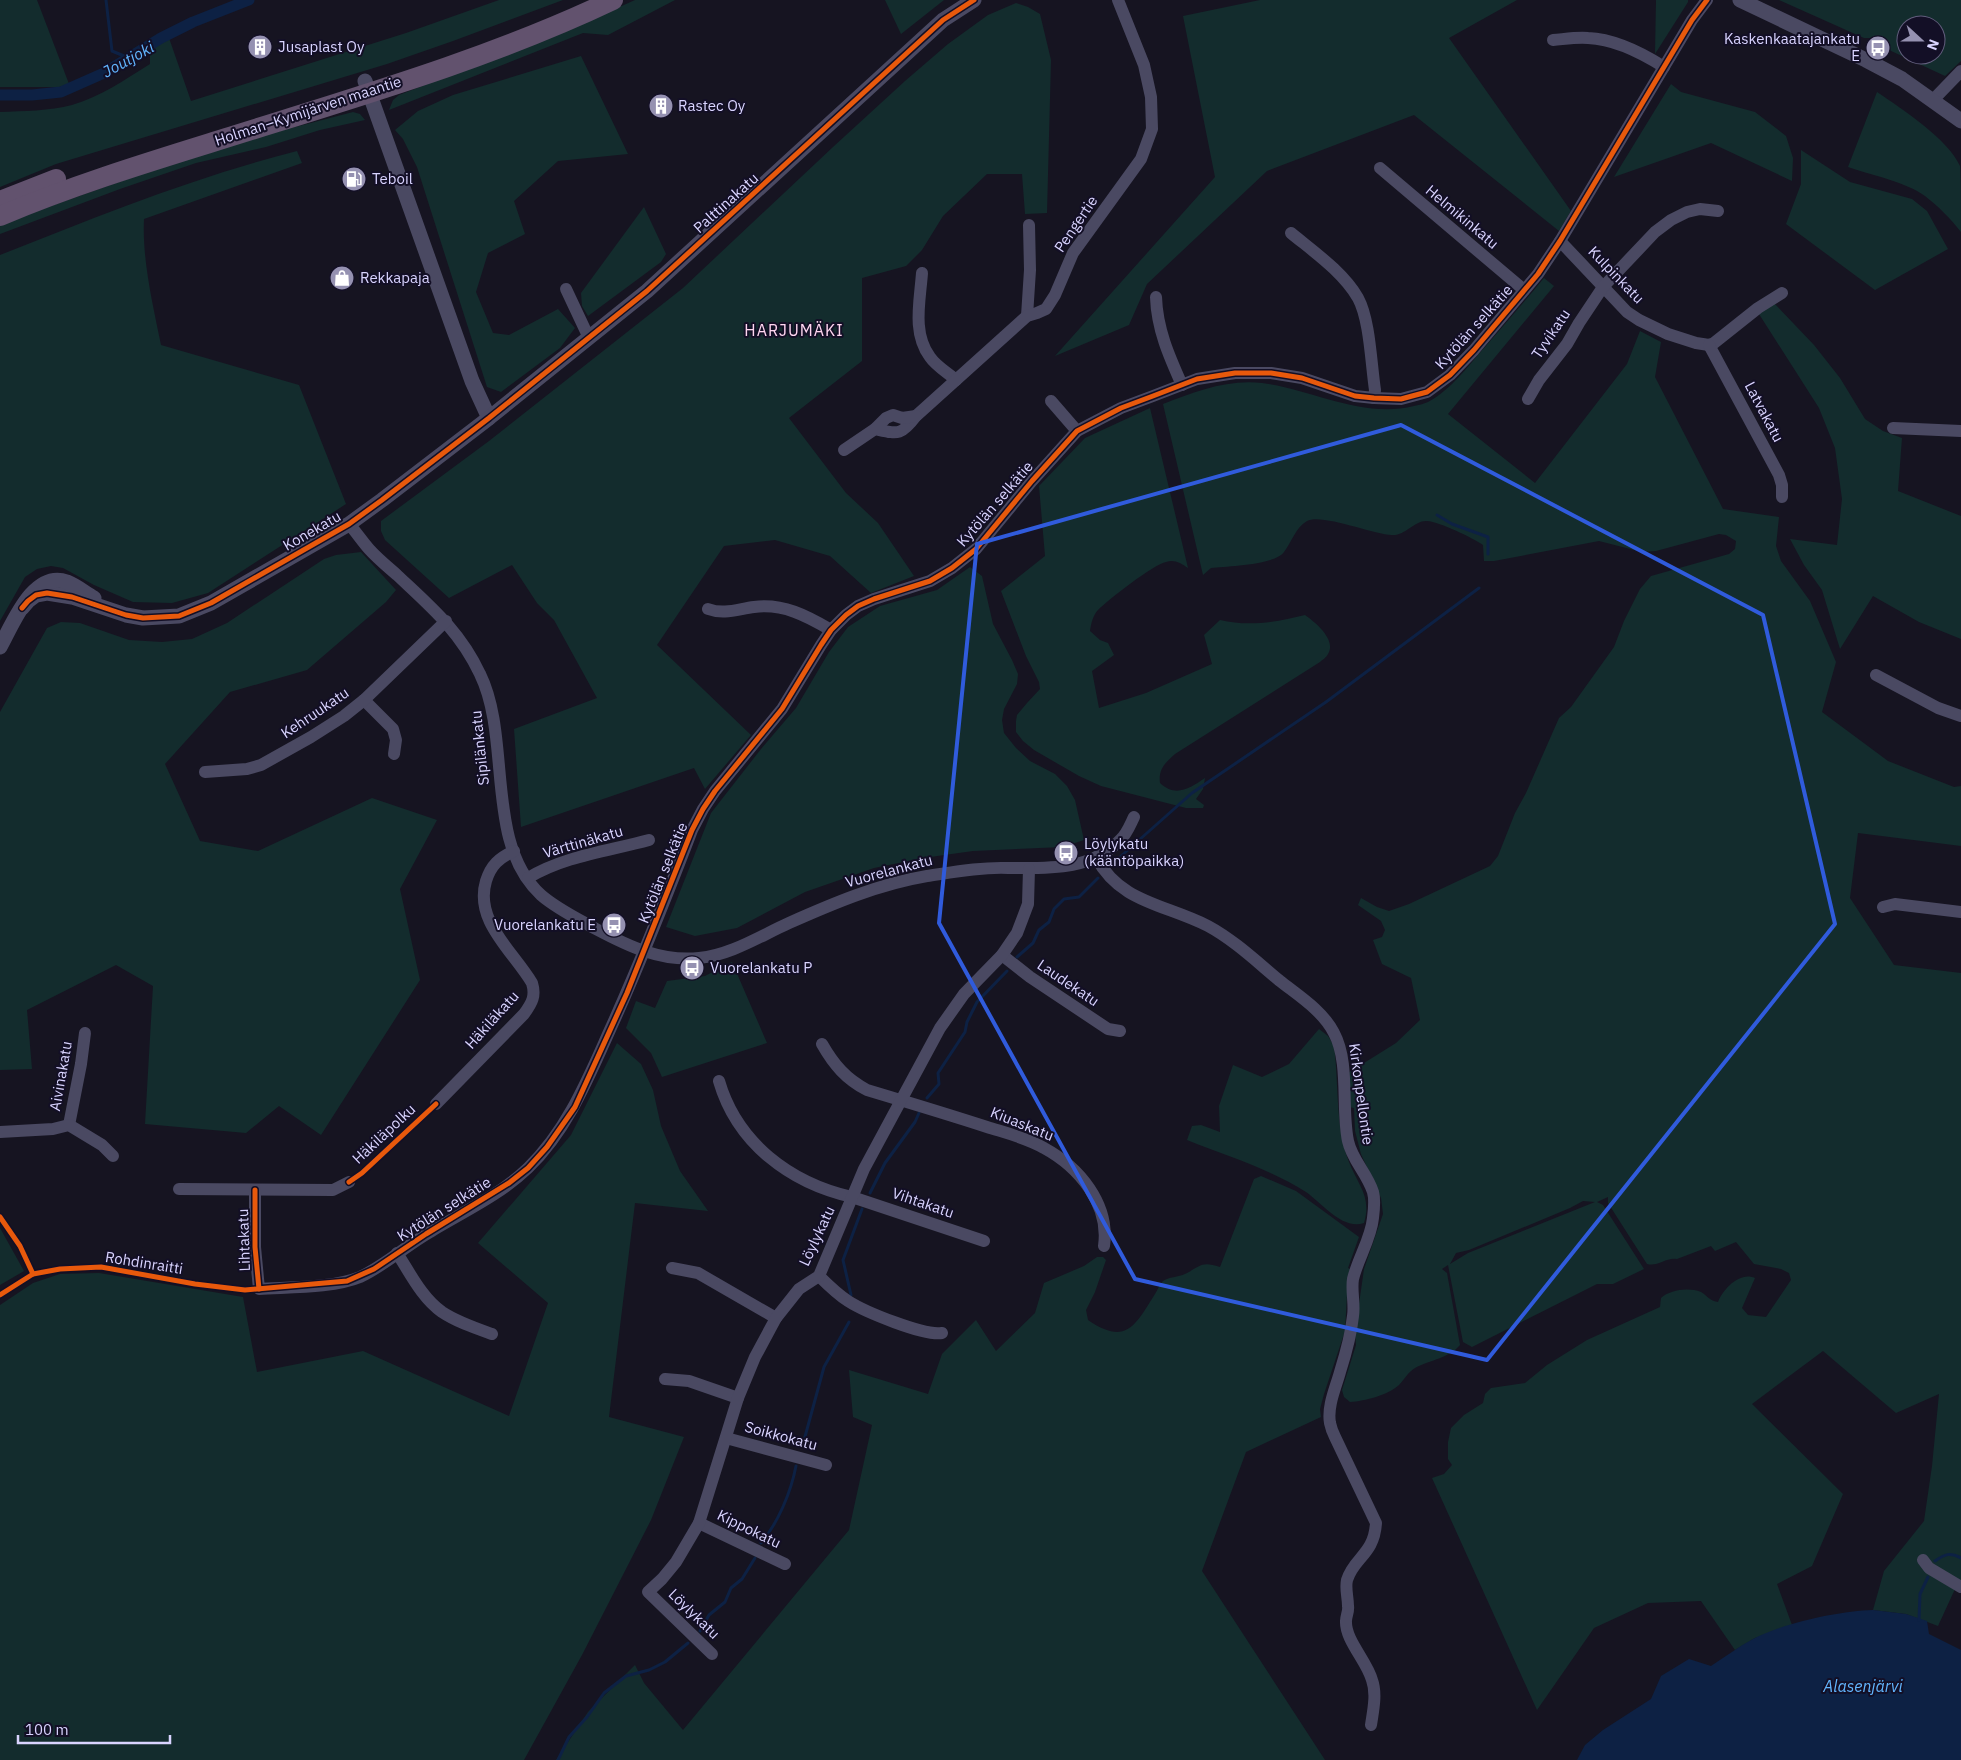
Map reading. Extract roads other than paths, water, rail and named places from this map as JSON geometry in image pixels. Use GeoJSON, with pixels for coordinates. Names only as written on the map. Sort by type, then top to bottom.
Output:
{"type":"FeatureCollection","features":[{"type":"Feature","properties":{"kind":"highway","name":"Holman–Kymijärven maantie"},"geometry":{"type":"LineString","coordinates":[[0,216],[63,190],[367,86],[585,0]]}},
{"type":"Feature","properties":{"kind":"highway","name":"Holman–Kymijärven maantie"},"geometry":{"type":"LineString","coordinates":[[0,201],[115,159],[490,52],[613,0]]}},
{"type":"Feature","properties":{"kind":"street","name":"Palttinakatu"},"geometry":{"type":"LineString","coordinates":[[489,418],[669,271],[943,20],[974,0]]}},
{"type":"Feature","properties":{"kind":"street","name":"Pengertie"},"geometry":{"type":"LineString","coordinates":[[844,450],[875,429],[886,418],[893,416],[902,418],[916,416],[1027,316],[1037,314],[1046,309],[1055,295],[1073,253],[1141,159],[1152,130],[1151,97],[1144,65],[1118,0]]}},
{"type":"Feature","properties":{"kind":"street","name":"Kytölän selkätie"},"geometry":{"type":"LineString","coordinates":[[259,1289],[347,1281],[361,1276],[509,1183],[528,1168],[547,1147],[575,1107],[644,952],[692,830],[703,809],[715,791],[782,709],[831,630],[846,615],[858,606],[930,581],[952,568],[976,550],[1032,481],[1078,431],[1121,408],[1197,379],[1235,373],[1272,373],[1302,378],[1355,396],[1374,398],[1401,399],[1427,392],[1450,375],[1538,274],[1560,241],[1692,20],[1707,0]]}},
{"type":"Feature","properties":{"kind":"street"},"geometry":{"type":"LineString","coordinates":[[1740,0],[1902,79],[1961,122]]}},
{"type":"Feature","properties":{"kind":"street"},"geometry":{"type":"LineString","coordinates":[[1553,40],[1588,38],[1614,42],[1664,67]]}},
{"type":"Feature","properties":{"kind":"street"},"geometry":{"type":"LineString","coordinates":[[1933,100],[1961,71]]}},
{"type":"Feature","properties":{"kind":"street"},"geometry":{"type":"LineString","coordinates":[[367,86],[472,381],[489,418]]}},
{"type":"Feature","properties":{"kind":"street","name":"Helmikinkatu"},"geometry":{"type":"LineString","coordinates":[[1380,168],[1524,290]]}},
{"type":"Feature","properties":{"kind":"street","name":"Tyvikatu"},"geometry":{"type":"LineString","coordinates":[[1528,399],[1538,380],[1567,344],[1603,287],[1655,232],[1671,220],[1687,212],[1700,209],[1718,211]]}},
{"type":"Feature","properties":{"kind":"street"},"geometry":{"type":"LineString","coordinates":[[1027,316],[1030,270],[1029,226]]}},
{"type":"Feature","properties":{"kind":"street"},"geometry":{"type":"LineString","coordinates":[[1291,233],[1345,280],[1359,300],[1365,321],[1375,390],[1374,398]]}},
{"type":"Feature","properties":{"kind":"street","name":"Kulpinkatu"},"geometry":{"type":"LineString","coordinates":[[1560,241],[1627,312],[1668,334],[1709,345]]}},
{"type":"Feature","properties":{"kind":"street"},"geometry":{"type":"LineString","coordinates":[[922,274],[918,324],[922,345],[931,359],[956,380]]}},
{"type":"Feature","properties":{"kind":"street"},"geometry":{"type":"LineString","coordinates":[[566,289],[589,338]]}},
{"type":"Feature","properties":{"kind":"street"},"geometry":{"type":"LineString","coordinates":[[1709,345],[1723,337],[1758,308],[1782,293]]}},
{"type":"Feature","properties":{"kind":"street"},"geometry":{"type":"LineString","coordinates":[[1156,297],[1161,335],[1182,385]]}},
{"type":"Feature","properties":{"kind":"street","name":"Latvakatu"},"geometry":{"type":"LineString","coordinates":[[1709,345],[1780,475],[1782,497]]}},
{"type":"Feature","properties":{"kind":"street"},"geometry":{"type":"LineString","coordinates":[[1051,401],[1078,431]]}},
{"type":"Feature","properties":{"kind":"street","name":"Konekatu"},"geometry":{"type":"LineString","coordinates":[[0,647],[32,593],[39,586],[49,581],[58,580],[75,592],[126,615],[162,618],[179,616],[195,610],[246,584],[349,524],[489,418]]}},
{"type":"Feature","properties":{"kind":"street"},"geometry":{"type":"LineString","coordinates":[[1893,428],[1961,431]]}},
{"type":"Feature","properties":{"kind":"street","name":"Sipilänkatu"},"geometry":{"type":"LineString","coordinates":[[349,524],[370,551],[446,621],[465,644],[481,675],[493,707],[503,812],[514,851],[528,878],[540,894],[556,906],[607,935],[644,952]]}},
{"type":"Feature","properties":{"kind":"street"},"geometry":{"type":"LineString","coordinates":[[708,609],[718,613],[755,606],[782,607],[811,618],[831,630]]}},
{"type":"Feature","properties":{"kind":"street","name":"Kehruukatu"},"geometry":{"type":"LineString","coordinates":[[204,772],[247,769],[261,765],[285,753],[344,716],[364,700],[446,621]]}},
{"type":"Feature","properties":{"kind":"street"},"geometry":{"type":"LineString","coordinates":[[1876,675],[1938,708],[1961,716]]}},
{"type":"Feature","properties":{"kind":"street"},"geometry":{"type":"LineString","coordinates":[[364,700],[393,729],[396,740],[394,754]]}},
{"type":"Feature","properties":{"kind":"street","name":"Vuorelankatu"},"geometry":{"type":"LineString","coordinates":[[644,952],[697,959],[730,951],[823,907],[859,893],[916,878],[980,869],[1057,868],[1076,864],[1096,857],[1119,842],[1134,817]]}},
{"type":"Feature","properties":{"kind":"street","name":"Värttinäkatu"},"geometry":{"type":"LineString","coordinates":[[528,878],[563,862],[649,840]]}},
{"type":"Feature","properties":{"kind":"street","name":"Häkiläkatu"},"geometry":{"type":"LineString","coordinates":[[436,1104],[524,1014],[534,999],[532,983],[495,931],[484,906],[484,890],[493,865],[500,858],[514,851]]}},
{"type":"Feature","properties":{"kind":"street","name":"Kirkonpellontie"},"geometry":{"type":"LineString","coordinates":[[1096,857],[1102,869],[1114,882],[1124,889],[1136,896],[1208,926],[1250,956],[1323,1017],[1334,1032],[1339,1045],[1342,1059],[1343,1099],[1348,1142],[1373,1192],[1374,1206],[1373,1220],[1353,1282],[1354,1314],[1349,1340],[1331,1402],[1330,1422],[1335,1437],[1376,1523],[1375,1536],[1370,1546],[1352,1569],[1347,1580],[1346,1591],[1349,1608],[1346,1624],[1348,1632],[1372,1678],[1374,1690],[1371,1725]]}},
{"type":"Feature","properties":{"kind":"street","name":"Löylykatu"},"geometry":{"type":"LineString","coordinates":[[712,1654],[648,1592],[676,1562],[699,1523],[738,1398],[755,1357],[776,1318],[799,1289],[819,1276],[852,1196],[901,1099],[952,1009],[978,978],[1002,955],[1017,933],[1024,919],[1029,894],[1029,869]]}},
{"type":"Feature","properties":{"kind":"street"},"geometry":{"type":"LineString","coordinates":[[1883,907],[1895,904],[1961,912]]}},
{"type":"Feature","properties":{"kind":"street","name":"Laudekatu"},"geometry":{"type":"LineString","coordinates":[[1002,955],[1030,978],[1108,1029],[1120,1031]]}},
{"type":"Feature","properties":{"kind":"street","name":"Aivinakatu"},"geometry":{"type":"LineString","coordinates":[[69,1125],[82,1064],[85,1033]]}},
{"type":"Feature","properties":{"kind":"street","name":"Kiuaskatu"},"geometry":{"type":"LineString","coordinates":[[822,1044],[838,1068],[856,1084],[867,1090],[901,1099],[1008,1134],[1049,1151],[1080,1176],[1093,1192],[1105,1224],[1104,1246]]}},
{"type":"Feature","properties":{"kind":"street","name":"Vihtakatu"},"geometry":{"type":"LineString","coordinates":[[719,1081],[723,1096],[735,1120],[748,1137],[780,1167],[803,1180],[838,1194],[852,1196],[984,1241]]}},
{"type":"Feature","properties":{"kind":"street","name":"Aivinakatu"},"geometry":{"type":"LineString","coordinates":[[0,1132],[53,1129],[69,1125],[102,1146],[113,1156]]}},
{"type":"Feature","properties":{"kind":"street","name":"Lihtakatu"},"geometry":{"type":"LineString","coordinates":[[179,1189],[332,1190],[348,1182]]}},
{"type":"Feature","properties":{"kind":"street","name":"Lihtakatu"},"geometry":{"type":"LineString","coordinates":[[255,1190],[255,1247],[259,1289]]}},
{"type":"Feature","properties":{"kind":"street"},"geometry":{"type":"LineString","coordinates":[[397,1253],[429,1300],[440,1311],[492,1334]]}},
{"type":"Feature","properties":{"kind":"street"},"geometry":{"type":"LineString","coordinates":[[672,1268],[698,1273],[776,1318]]}},
{"type":"Feature","properties":{"kind":"street"},"geometry":{"type":"LineString","coordinates":[[819,1276],[838,1294],[858,1307],[927,1333],[942,1333]]}},
{"type":"Feature","properties":{"kind":"street"},"geometry":{"type":"LineString","coordinates":[[665,1379],[689,1380],[738,1398]]}},
{"type":"Feature","properties":{"kind":"street","name":"Soikkokatu"},"geometry":{"type":"LineString","coordinates":[[726,1438],[826,1465]]}},
{"type":"Feature","properties":{"kind":"street","name":"Kippokatu"},"geometry":{"type":"LineString","coordinates":[[699,1523],[785,1564]]}},
{"type":"Feature","properties":{"kind":"street"},"geometry":{"type":"LineString","coordinates":[[1923,1560],[1929,1568],[1961,1587]]}},
{"type":"Feature","properties":{"kind":"water","name":"Alasenjärvi"},"geometry":{"type":"Polygon","coordinates":[[[1873,1610],[1906,1614],[1927,1621],[1929,1634],[1961,1650],[1961,1760],[1577,1760],[1585,1745],[1603,1730],[1651,1699],[1661,1676],[1689,1659],[1711,1666],[1765,1633],[1828,1615],[1873,1610]]]}},
{"type":"Feature","properties":{"kind":"waterway"},"geometry":{"type":"LineString","coordinates":[[106,0],[112,51],[129,58]]}},
{"type":"Feature","properties":{"kind":"waterway","name":"Joutjoki"},"geometry":{"type":"LineString","coordinates":[[0,95],[32,95],[61,92],[104,73],[161,38],[193,22],[249,0]]}},
{"type":"Feature","properties":{"kind":"waterway"},"geometry":{"type":"LineString","coordinates":[[1437,515],[1452,524],[1488,537],[1488,554]]}},
{"type":"Feature","properties":{"kind":"waterway"},"geometry":{"type":"LineString","coordinates":[[1111,865],[1192,793],[1326,702],[1479,588]]}},
{"type":"Feature","properties":{"kind":"waterway"},"geometry":{"type":"LineString","coordinates":[[1017,957],[1033,943],[1039,930],[1049,922],[1054,909],[1064,899],[1079,897],[1098,878]]}},
{"type":"Feature","properties":{"kind":"waterway"},"geometry":{"type":"LineString","coordinates":[[927,1098],[939,1084],[938,1073],[965,1032],[967,1022],[977,1002],[1007,971]]}},
{"type":"Feature","properties":{"kind":"waterway"},"geometry":{"type":"LineString","coordinates":[[870,1193],[885,1163],[915,1122],[919,1113]]}},
{"type":"Feature","properties":{"kind":"waterway"},"geometry":{"type":"LineString","coordinates":[[851,1295],[843,1260],[862,1209]]}},
{"type":"Feature","properties":{"kind":"waterway"},"geometry":{"type":"LineString","coordinates":[[803,1444],[824,1367],[849,1322]]}},
{"type":"Feature","properties":{"kind":"waterway"},"geometry":{"type":"LineString","coordinates":[[761,1543],[783,1507],[796,1466]]}},
{"type":"Feature","properties":{"kind":"waterway"},"geometry":{"type":"LineString","coordinates":[[1935,1561],[1948,1555],[1961,1558]]}},
{"type":"Feature","properties":{"kind":"waterway"},"geometry":{"type":"LineString","coordinates":[[700,1631],[709,1615],[725,1602],[731,1588],[742,1579],[755,1558]]}},
{"type":"Feature","properties":{"kind":"waterway"},"geometry":{"type":"LineString","coordinates":[[1919,1620],[1920,1594],[1928,1577]]}},
{"type":"Feature","properties":{"kind":"waterway"},"geometry":{"type":"LineString","coordinates":[[558,1760],[569,1737],[587,1717],[604,1693],[626,1676],[649,1670],[665,1662],[688,1643]]}},
{"type":"Feature","properties":{"kind":"place","name":"Jusaplast Oy"},"geometry":{"type":"Point","coordinates":[260,47]}},
{"type":"Feature","properties":{"kind":"place","name":"Kaskenkaatajankatu E"},"geometry":{"type":"Point","coordinates":[1878,48]}},
{"type":"Feature","properties":{"kind":"place","name":"Rastec Oy"},"geometry":{"type":"Point","coordinates":[661,106]}},
{"type":"Feature","properties":{"kind":"place","name":"Teboil"},"geometry":{"type":"Point","coordinates":[354,179]}},
{"type":"Feature","properties":{"kind":"place","name":"Rekkapaja"},"geometry":{"type":"Point","coordinates":[342,278]}},
{"type":"Feature","properties":{"kind":"place","name":"Löylykatu (kääntöpaikka)"},"geometry":{"type":"Point","coordinates":[1066,853]}},
{"type":"Feature","properties":{"kind":"place","name":"Vuorelankatu E"},"geometry":{"type":"Point","coordinates":[614,925]}},
{"type":"Feature","properties":{"kind":"place","name":"Vuorelankatu P"},"geometry":{"type":"Point","coordinates":[692,968]}},
{"type":"Feature","properties":{"kind":"district","name":"HARJUMÄKI"},"geometry":{"type":"Point","coordinates":[794,330]}}]}
